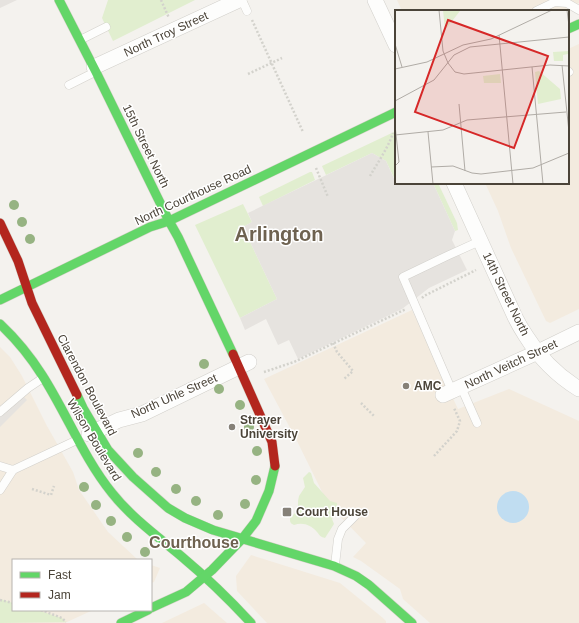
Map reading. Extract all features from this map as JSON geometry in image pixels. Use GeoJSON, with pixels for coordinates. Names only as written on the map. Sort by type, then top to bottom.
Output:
{"type":"FeatureCollection","features":[{"type":"Feature","properties":{"kind":"main road","name":"15th Street North"},"geometry":{"type":"LineString","coordinates":[[59,0],[95,69],[169,221],[244,364],[272,442],[275,468],[269,491],[256,521],[242,539]]}},
{"type":"Feature","properties":{"kind":"main road"},"geometry":{"type":"LineString","coordinates":[[569,29],[579,24]]}},
{"type":"Feature","properties":{"kind":"main road","name":"North Courthouse Road"},"geometry":{"type":"LineString","coordinates":[[0,300],[150,227],[169,221],[395,112]]}},
{"type":"Feature","properties":{"kind":"main road","name":"Clarendon Boulevard"},"geometry":{"type":"LineString","coordinates":[[0,223],[18,261],[32,303],[83,408],[108,450],[137,481],[168,508],[185,518],[213,530],[334,566],[362,580],[379,593],[412,623]]}},
{"type":"Feature","properties":{"kind":"main road","name":"Wilson Boulevard"},"geometry":{"type":"LineString","coordinates":[[0,324],[33,361],[78,440],[111,492],[143,525],[181,556],[221,592],[251,623]]}},
{"type":"Feature","properties":{"kind":"main road"},"geometry":{"type":"LineString","coordinates":[[152,608],[186,592],[204,577],[242,539]]}},
{"type":"Feature","properties":{"kind":"main road"},"geometry":{"type":"LineString","coordinates":[[121,623],[146,611]]}},
{"type":"Feature","properties":{"kind":"street"},"geometry":{"type":"LineString","coordinates":[[375,0],[395,43]]}},
{"type":"Feature","properties":{"kind":"street","name":"North Troy Street"},"geometry":{"type":"LineString","coordinates":[[95,69],[243,5]]}},
{"type":"Feature","properties":{"kind":"street","name":"14th Street North"},"geometry":{"type":"LineString","coordinates":[[454,184],[515,317],[526,337],[552,368],[566,381],[579,389]]}},
{"type":"Feature","properties":{"kind":"street","name":"North Veitch Street"},"geometry":{"type":"LineString","coordinates":[[452,391],[579,332]]}},
{"type":"Feature","properties":{"kind":"street","name":"North Uhle Street"},"geometry":{"type":"LineString","coordinates":[[78,440],[118,420],[142,414],[244,364]]}},
{"type":"Feature","properties":{"kind":"lane"},"geometry":{"type":"LineString","coordinates":[[242,0],[243,5]]}},
{"type":"Feature","properties":{"kind":"lane"},"geometry":{"type":"LineString","coordinates":[[538,10],[555,2],[567,2],[579,10]]}},
{"type":"Feature","properties":{"kind":"lane"},"geometry":{"type":"LineString","coordinates":[[80,40],[106,27]]}},
{"type":"Feature","properties":{"kind":"lane"},"geometry":{"type":"LineString","coordinates":[[69,85],[95,69]]}},
{"type":"Feature","properties":{"kind":"lane"},"geometry":{"type":"LineString","coordinates":[[477,423],[452,391],[403,278],[480,241]]}},
{"type":"Feature","properties":{"kind":"lane"},"geometry":{"type":"LineString","coordinates":[[0,412],[28,388],[44,378]]}},
{"type":"Feature","properties":{"kind":"lane"},"geometry":{"type":"LineString","coordinates":[[0,490],[13,470],[78,440]]}},
{"type":"Feature","properties":{"kind":"lane"},"geometry":{"type":"LineString","coordinates":[[0,466],[13,470]]}},
{"type":"Feature","properties":{"kind":"lane"},"geometry":{"type":"LineString","coordinates":[[334,566],[338,539],[342,529],[355,516]]}},
{"type":"Feature","properties":{"kind":"path"},"geometry":{"type":"LineString","coordinates":[[161,0],[169,18]]}},
{"type":"Feature","properties":{"kind":"path"},"geometry":{"type":"LineString","coordinates":[[252,20],[303,132]]}},
{"type":"Feature","properties":{"kind":"path"},"geometry":{"type":"LineString","coordinates":[[248,74],[282,58]]}},
{"type":"Feature","properties":{"kind":"path"},"geometry":{"type":"LineString","coordinates":[[370,176],[389,144],[395,128]]}},
{"type":"Feature","properties":{"kind":"path"},"geometry":{"type":"LineString","coordinates":[[315,166],[328,197]]}},
{"type":"Feature","properties":{"kind":"path"},"geometry":{"type":"LineString","coordinates":[[264,372],[294,362],[415,305],[424,296],[476,270]]}},
{"type":"Feature","properties":{"kind":"path"},"geometry":{"type":"LineString","coordinates":[[333,343],[337,352],[353,371],[344,379]]}},
{"type":"Feature","properties":{"kind":"path"},"geometry":{"type":"LineString","coordinates":[[361,403],[375,417]]}},
{"type":"Feature","properties":{"kind":"path"},"geometry":{"type":"LineString","coordinates":[[434,456],[457,431],[460,421],[454,408]]}},
{"type":"Feature","properties":{"kind":"path"},"geometry":{"type":"LineString","coordinates":[[32,489],[52,495],[54,486]]}},
{"type":"Feature","properties":{"kind":"path"},"geometry":{"type":"LineString","coordinates":[[0,600],[12,603]]}},
{"type":"Feature","properties":{"kind":"path"},"geometry":{"type":"LineString","coordinates":[[44,611],[62,618],[66,622]]}},
{"type":"Feature","properties":{"kind":"shaded area"},"geometry":{"type":"Polygon","coordinates":[[[0,0],[17,0],[0,8],[0,0]]]}},
{"type":"Feature","properties":{"kind":"shaded area"},"geometry":{"type":"Polygon","coordinates":[[[397,0],[579,0],[579,3],[563,10],[402,10],[397,0]]]}},
{"type":"Feature","properties":{"kind":"shaded area"},"geometry":{"type":"Polygon","coordinates":[[[579,44],[579,309],[550,323],[546,321],[511,248],[498,211],[485,184],[569,184],[569,49],[579,44]]]}},
{"type":"Feature","properties":{"kind":"shaded area"},"geometry":{"type":"Polygon","coordinates":[[[372,153],[386,161],[395,184],[433,184],[455,231],[452,240],[467,270],[429,288],[402,309],[298,359],[289,340],[278,345],[266,319],[245,330],[240,318],[277,299],[243,227],[252,222],[248,213],[372,153]]]}},
{"type":"Feature","properties":{"kind":"shaded area"},"geometry":{"type":"Polygon","coordinates":[[[412,310],[458,409],[509,389],[579,421],[579,623],[430,623],[403,599],[400,589],[353,557],[366,543],[328,504],[264,379],[412,310]]]}},
{"type":"Feature","properties":{"kind":"shaded area"},"geometry":{"type":"Polygon","coordinates":[[[0,347],[10,357],[22,376],[47,426],[73,472],[79,490],[108,532],[137,559],[12,559],[12,611],[91,611],[65,623],[0,623],[0,347]]]}},
{"type":"Feature","properties":{"kind":"shaded area"},"geometry":{"type":"Polygon","coordinates":[[[21,394],[27,400],[0,427],[0,412],[21,394]]]}},
{"type":"Feature","properties":{"kind":"shaded area"},"geometry":{"type":"Polygon","coordinates":[[[251,555],[340,583],[383,618],[386,623],[267,623],[237,591],[236,576],[251,555]]]}},
{"type":"Feature","properties":{"kind":"shaded area"},"geometry":{"type":"Polygon","coordinates":[[[152,565],[160,568],[154,582],[152,583],[152,565]]]}},
{"type":"Feature","properties":{"kind":"shaded area"},"geometry":{"type":"Polygon","coordinates":[[[204,603],[227,623],[162,623],[204,603]]]}},
{"type":"Feature","properties":{"kind":"green space"},"geometry":{"type":"Polygon","coordinates":[[[108,0],[195,0],[113,41],[102,18],[108,0]]]}},
{"type":"Feature","properties":{"kind":"green space"},"geometry":{"type":"Polygon","coordinates":[[[395,131],[395,180],[386,161],[372,153],[326,175],[322,166],[395,131]]]}},
{"type":"Feature","properties":{"kind":"green space"},"geometry":{"type":"Polygon","coordinates":[[[312,172],[315,180],[263,206],[259,197],[312,172]]]}},
{"type":"Feature","properties":{"kind":"green space"},"geometry":{"type":"Polygon","coordinates":[[[433,184],[438,184],[457,223],[458,230],[455,231],[433,184]]]}},
{"type":"Feature","properties":{"kind":"green space"},"geometry":{"type":"Polygon","coordinates":[[[243,204],[252,222],[243,227],[277,299],[240,318],[195,225],[243,204]]]}},
{"type":"Feature","properties":{"kind":"green space"},"geometry":{"type":"Polygon","coordinates":[[[309,472],[311,473],[314,483],[330,501],[337,503],[337,510],[332,519],[334,524],[325,538],[309,526],[304,524],[294,525],[290,521],[290,518],[298,508],[299,496],[305,487],[303,478],[309,472]]]}},
{"type":"Feature","properties":{"kind":"green space"},"geometry":{"type":"Polygon","coordinates":[[[0,599],[12,603],[12,611],[40,611],[62,618],[66,622],[0,623],[0,599]]]}},
{"type":"Feature","properties":{"kind":"water"},"geometry":{"type":"Polygon","coordinates":[[[510,491],[516,491],[526,498],[529,507],[528,513],[522,520],[516,523],[510,523],[500,516],[497,510],[497,504],[504,494],[510,491]]]}},
{"type":"Feature","properties":{"kind":"traffic: fast"},"geometry":{"type":"LineString","coordinates":[[59,0],[178,237],[233,354]]}},
{"type":"Feature","properties":{"kind":"traffic: fast"},"geometry":{"type":"LineString","coordinates":[[569,29],[579,24]]}},
{"type":"Feature","properties":{"kind":"traffic: fast"},"geometry":{"type":"LineString","coordinates":[[0,300],[150,227],[169,221],[395,112]]}},
{"type":"Feature","properties":{"kind":"traffic: fast"},"geometry":{"type":"LineString","coordinates":[[0,324],[28,354],[51,390],[92,465],[119,502],[208,580],[251,623]]}},
{"type":"Feature","properties":{"kind":"traffic: fast"},"geometry":{"type":"LineString","coordinates":[[77,395],[108,450],[133,477],[168,508],[185,518],[213,530],[334,566],[356,576],[369,585],[412,623]]}},
{"type":"Feature","properties":{"kind":"traffic: fast"},"geometry":{"type":"LineString","coordinates":[[152,608],[186,592],[212,570],[242,539],[256,521],[269,491],[275,466]]}},
{"type":"Feature","properties":{"kind":"traffic: fast"},"geometry":{"type":"LineString","coordinates":[[121,623],[146,611]]}},
{"type":"Feature","properties":{"kind":"traffic: jam"},"geometry":{"type":"LineString","coordinates":[[0,223],[18,261],[32,303],[77,395]]}},
{"type":"Feature","properties":{"kind":"traffic: jam"},"geometry":{"type":"LineString","coordinates":[[233,354],[272,442],[275,466]]}},
{"type":"Feature","properties":{"kind":"place","name":"AMC"},"geometry":{"type":"Point","coordinates":[406,386]}},
{"type":"Feature","properties":{"kind":"place","name":"Strayer University"},"geometry":{"type":"Point","coordinates":[232,427]}},
{"type":"Feature","properties":{"kind":"place","name":"Court House"},"geometry":{"type":"Point","coordinates":[287,512]}},
{"type":"Feature","properties":{"kind":"district","name":"Arlington"},"geometry":{"type":"Point","coordinates":[279,234]}},
{"type":"Feature","properties":{"kind":"district","name":"Courthouse"},"geometry":{"type":"Point","coordinates":[194,542]}}]}
